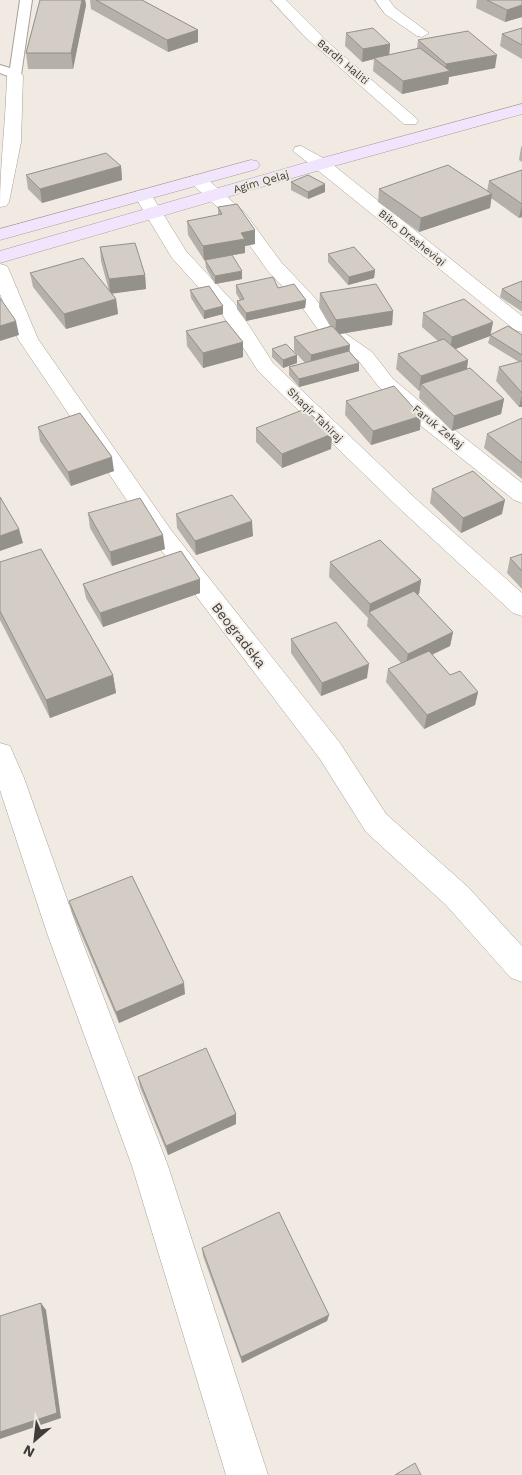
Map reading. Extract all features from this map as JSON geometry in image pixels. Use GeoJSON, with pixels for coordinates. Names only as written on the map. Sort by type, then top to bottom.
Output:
{"type":"FeatureCollection","features":[{"type":"Feature","properties":{"kind":"main road","name":"Agim Qelaj"},"geometry":{"type":"LineString","coordinates":[[0,235],[148,204],[214,195],[522,109]]}},
{"type":"Feature","properties":{"kind":"main road"},"geometry":{"type":"LineString","coordinates":[[391,126],[429,116]]}},
{"type":"Feature","properties":{"kind":"main road","name":"Agim Qelaj"},"geometry":{"type":"LineString","coordinates":[[283,156],[324,145]]}},
{"type":"Feature","properties":{"kind":"main road","name":"Agim Qelaj"},"geometry":{"type":"LineString","coordinates":[[0,257],[148,204],[198,180],[264,161]]}},
{"type":"Feature","properties":{"kind":"street","name":"Bardh Haliti"},"geometry":{"type":"LineString","coordinates":[[278,0],[294,19],[329,52],[410,121]]}},
{"type":"Feature","properties":{"kind":"street"},"geometry":{"type":"LineString","coordinates":[[382,0],[390,11],[422,33]]}},
{"type":"Feature","properties":{"kind":"street"},"geometry":{"type":"LineString","coordinates":[[0,202],[13,142],[7,72]]}},
{"type":"Feature","properties":{"kind":"street","name":"Biko Dresheviqi"},"geometry":{"type":"LineString","coordinates":[[301,151],[321,164],[522,326]]}},
{"type":"Feature","properties":{"kind":"street","name":"Faruk Zekaj"},"geometry":{"type":"LineString","coordinates":[[198,180],[239,217],[274,266],[308,302],[329,331],[365,356],[386,383],[429,421],[522,495]]}},
{"type":"Feature","properties":{"kind":"street","name":"Shaqir Tahiraj"},"geometry":{"type":"LineString","coordinates":[[148,204],[179,254],[228,308],[265,367],[408,504],[522,607]]}},
{"type":"Feature","properties":{"kind":"street","name":"Beogradska"},"geometry":{"type":"LineString","coordinates":[[0,270],[28,339],[164,536],[330,751],[376,823],[457,896],[522,968]]}},
{"type":"Feature","properties":{"kind":"street"},"geometry":{"type":"LineString","coordinates":[[0,754],[66,942],[150,1166],[248,1475]]}},
{"type":"Feature","properties":{"kind":"lane"},"geometry":{"type":"LineString","coordinates":[[7,72],[21,32],[26,0]]}},
{"type":"Feature","properties":{"kind":"lane"},"geometry":{"type":"LineString","coordinates":[[7,31],[21,32]]}},
{"type":"Feature","properties":{"kind":"building"},"geometry":{"type":"Polygon","coordinates":[[[40,0],[82,0],[71,53],[26,53],[40,0]]]}},
{"type":"Feature","properties":{"kind":"building"},"geometry":{"type":"Polygon","coordinates":[[[96,0],[142,0],[198,30],[167,40],[96,0]]]}},
{"type":"Feature","properties":{"kind":"building"},"geometry":{"type":"Polygon","coordinates":[[[487,0],[522,0],[522,5],[507,10],[487,0]]]}},
{"type":"Feature","properties":{"kind":"building"},"geometry":{"type":"Polygon","coordinates":[[[373,28],[390,44],[363,49],[346,33],[373,28]]]}},
{"type":"Feature","properties":{"kind":"building"},"geometry":{"type":"Polygon","coordinates":[[[522,28],[522,45],[502,34],[522,28]]]}},
{"type":"Feature","properties":{"kind":"building"},"geometry":{"type":"Polygon","coordinates":[[[468,31],[497,55],[446,64],[418,40],[468,31]]]}},
{"type":"Feature","properties":{"kind":"building"},"geometry":{"type":"Polygon","coordinates":[[[420,48],[450,71],[403,81],[374,58],[420,48]]]}},
{"type":"Feature","properties":{"kind":"building"},"geometry":{"type":"Polygon","coordinates":[[[106,153],[121,166],[40,189],[26,175],[106,153]]]}},
{"type":"Feature","properties":{"kind":"building"},"geometry":{"type":"Polygon","coordinates":[[[448,165],[492,194],[421,218],[379,189],[448,165]]]}},
{"type":"Feature","properties":{"kind":"building"},"geometry":{"type":"Polygon","coordinates":[[[522,170],[522,204],[489,181],[522,170]]]}},
{"type":"Feature","properties":{"kind":"building"},"geometry":{"type":"Polygon","coordinates":[[[308,175],[325,184],[308,192],[291,182],[308,175]]]}},
{"type":"Feature","properties":{"kind":"building"},"geometry":{"type":"Polygon","coordinates":[[[237,204],[255,230],[241,233],[245,239],[203,246],[187,221],[222,214],[218,207],[237,204]]]}},
{"type":"Feature","properties":{"kind":"building"},"geometry":{"type":"Polygon","coordinates":[[[135,243],[145,275],[109,279],[100,247],[135,243]]]}},
{"type":"Feature","properties":{"kind":"building"},"geometry":{"type":"Polygon","coordinates":[[[354,247],[375,270],[349,277],[328,254],[354,247]]]}},
{"type":"Feature","properties":{"kind":"building"},"geometry":{"type":"Polygon","coordinates":[[[232,255],[242,271],[215,276],[205,260],[232,255]]]}},
{"type":"Feature","properties":{"kind":"building"},"geometry":{"type":"Polygon","coordinates":[[[83,258],[116,299],[64,314],[30,273],[83,258]]]}},
{"type":"Feature","properties":{"kind":"building"},"geometry":{"type":"Polygon","coordinates":[[[273,277],[278,288],[294,284],[306,300],[246,313],[237,301],[244,299],[236,285],[273,277]]]}},
{"type":"Feature","properties":{"kind":"building"},"geometry":{"type":"Polygon","coordinates":[[[522,281],[522,303],[502,289],[522,281]]]}},
{"type":"Feature","properties":{"kind":"building"},"geometry":{"type":"Polygon","coordinates":[[[376,284],[393,311],[336,320],[320,293],[376,284]]]}},
{"type":"Feature","properties":{"kind":"building"},"geometry":{"type":"Polygon","coordinates":[[[209,286],[223,306],[204,311],[190,290],[209,286]]]}},
{"type":"Feature","properties":{"kind":"building"},"geometry":{"type":"Polygon","coordinates":[[[0,298],[16,321],[0,326],[0,298]]]}},
{"type":"Feature","properties":{"kind":"building"},"geometry":{"type":"Polygon","coordinates":[[[464,299],[493,322],[452,337],[423,313],[464,299]]]}},
{"type":"Feature","properties":{"kind":"building"},"geometry":{"type":"Polygon","coordinates":[[[226,321],[243,342],[203,353],[186,331],[226,321]]]}},
{"type":"Feature","properties":{"kind":"building"},"geometry":{"type":"Polygon","coordinates":[[[332,326],[350,345],[311,355],[294,337],[332,326]]]}},
{"type":"Feature","properties":{"kind":"building"},"geometry":{"type":"Polygon","coordinates":[[[508,326],[522,335],[522,355],[490,335],[508,326]]]}},
{"type":"Feature","properties":{"kind":"building"},"geometry":{"type":"Polygon","coordinates":[[[444,339],[468,360],[421,376],[398,354],[444,339]]]}},
{"type":"Feature","properties":{"kind":"building"},"geometry":{"type":"Polygon","coordinates":[[[286,344],[297,355],[283,360],[272,349],[286,344]]]}},
{"type":"Feature","properties":{"kind":"building"},"geometry":{"type":"Polygon","coordinates":[[[349,351],[359,363],[299,379],[289,367],[349,351]]]}},
{"type":"Feature","properties":{"kind":"building"},"geometry":{"type":"Polygon","coordinates":[[[522,361],[522,393],[499,367],[522,361]]]}},
{"type":"Feature","properties":{"kind":"building"},"geometry":{"type":"Polygon","coordinates":[[[470,368],[504,399],[454,416],[421,384],[470,368]]]}},
{"type":"Feature","properties":{"kind":"building"},"geometry":{"type":"Polygon","coordinates":[[[394,386],[421,416],[373,431],[346,401],[394,386]]]}},
{"type":"Feature","properties":{"kind":"building"},"geometry":{"type":"Polygon","coordinates":[[[305,409],[332,434],[282,454],[256,428],[305,409]]]}},
{"type":"Feature","properties":{"kind":"building"},"geometry":{"type":"Polygon","coordinates":[[[80,413],[112,457],[68,472],[38,427],[80,413]]]}},
{"type":"Feature","properties":{"kind":"building"},"geometry":{"type":"Polygon","coordinates":[[[522,418],[522,463],[487,434],[522,418]]]}},
{"type":"Feature","properties":{"kind":"building"},"geometry":{"type":"Polygon","coordinates":[[[473,471],[505,500],[463,518],[432,489],[473,471]]]}},
{"type":"Feature","properties":{"kind":"building"},"geometry":{"type":"Polygon","coordinates":[[[232,495],[252,521],[195,541],[176,514],[232,495]]]}},
{"type":"Feature","properties":{"kind":"building"},"geometry":{"type":"Polygon","coordinates":[[[0,497],[19,529],[0,536],[0,497]]]}},
{"type":"Feature","properties":{"kind":"building"},"geometry":{"type":"Polygon","coordinates":[[[140,498],[163,535],[110,552],[88,513],[140,498]]]}},
{"type":"Feature","properties":{"kind":"building"},"geometry":{"type":"Polygon","coordinates":[[[380,540],[421,580],[370,604],[330,562],[380,540]]]}},
{"type":"Feature","properties":{"kind":"building"},"geometry":{"type":"Polygon","coordinates":[[[41,549],[113,675],[46,700],[0,611],[0,562],[41,549]]]}},
{"type":"Feature","properties":{"kind":"building"},"geometry":{"type":"Polygon","coordinates":[[[181,551],[200,579],[100,613],[83,584],[181,551]]]}},
{"type":"Feature","properties":{"kind":"building"},"geometry":{"type":"Polygon","coordinates":[[[522,554],[522,571],[510,558],[522,554]]]}},
{"type":"Feature","properties":{"kind":"building"},"geometry":{"type":"Polygon","coordinates":[[[414,591],[453,632],[408,654],[369,612],[414,591]]]}},
{"type":"Feature","properties":{"kind":"building"},"geometry":{"type":"Polygon","coordinates":[[[336,622],[369,664],[322,683],[291,639],[336,622]]]}},
{"type":"Feature","properties":{"kind":"building"},"geometry":{"type":"Polygon","coordinates":[[[429,651],[450,675],[460,671],[478,692],[427,715],[388,669],[429,651]]]}},
{"type":"Feature","properties":{"kind":"building"},"geometry":{"type":"Polygon","coordinates":[[[132,876],[184,983],[116,1012],[69,901],[132,876]]]}},
{"type":"Feature","properties":{"kind":"building"},"geometry":{"type":"Polygon","coordinates":[[[206,1048],[236,1114],[166,1146],[138,1077],[206,1048]]]}},
{"type":"Feature","properties":{"kind":"building"},"geometry":{"type":"Polygon","coordinates":[[[279,1212],[329,1315],[241,1357],[202,1248],[279,1212]]]}},
{"type":"Feature","properties":{"kind":"building"},"geometry":{"type":"Polygon","coordinates":[[[41,1303],[57,1413],[0,1432],[0,1316],[41,1303]]]}},
{"type":"Feature","properties":{"kind":"building"},"geometry":{"type":"Polygon","coordinates":[[[415,1463],[421,1475],[395,1475],[415,1463]]]}}]}
